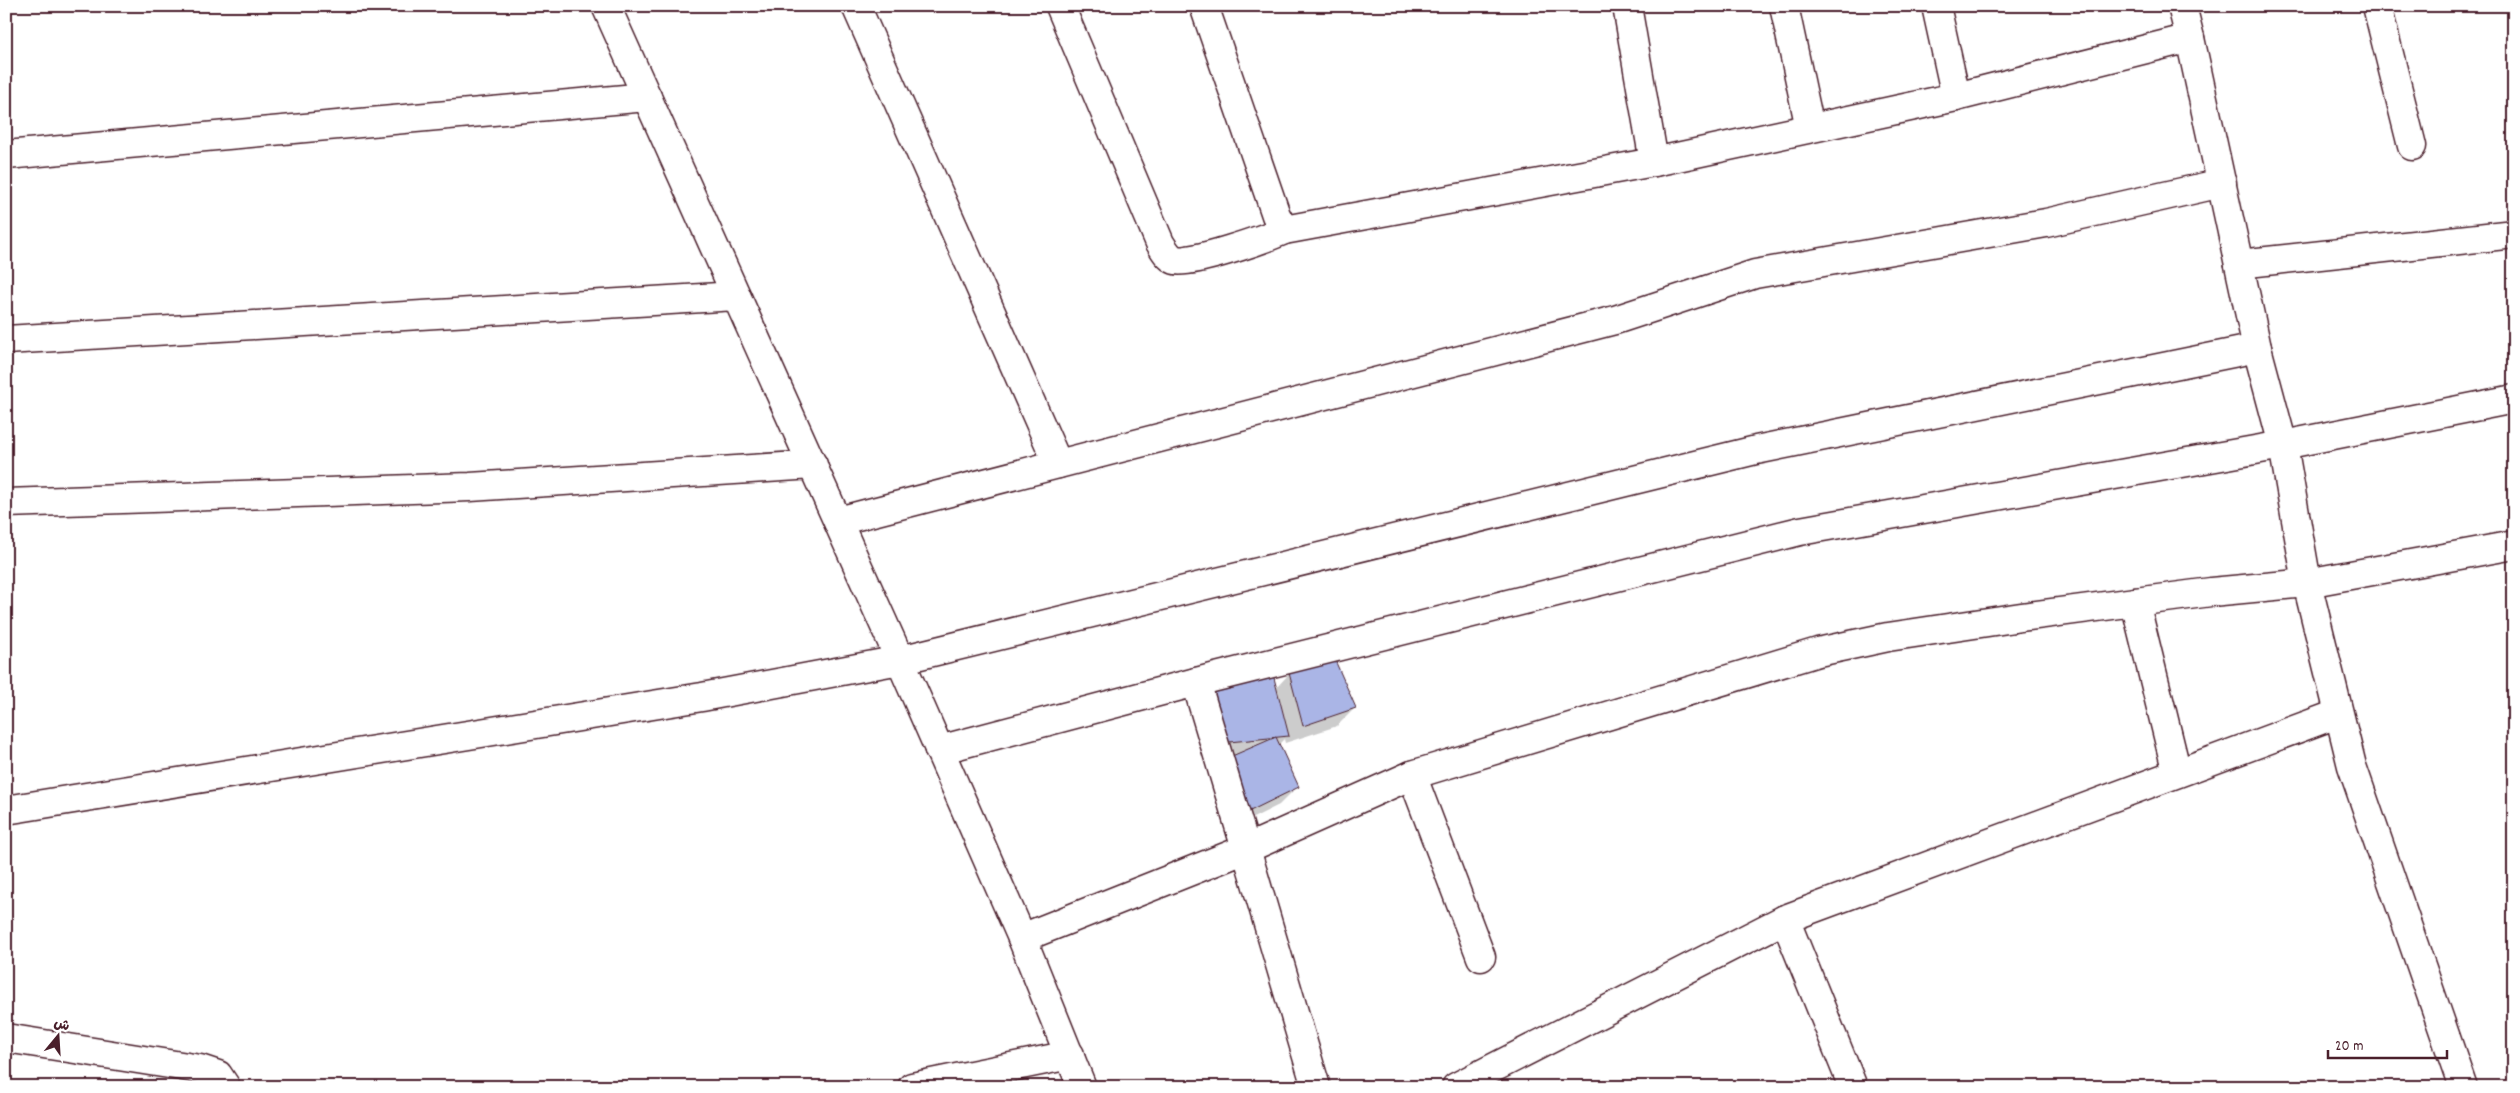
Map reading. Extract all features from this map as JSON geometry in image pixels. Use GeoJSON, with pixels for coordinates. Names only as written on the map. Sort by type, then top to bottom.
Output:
{"type":"FeatureCollection","features":[{"type":"Feature","properties":{"kind":"street"},"geometry":{"type":"LineString","coordinates":[[606,6],[900,660],[1022,938],[1082,1087]]}},
{"type":"Feature","properties":{"kind":"street"},"geometry":{"type":"LineString","coordinates":[[856,6],[1058,464]]}},
{"type":"Feature","properties":{"kind":"street"},"geometry":{"type":"LineString","coordinates":[[1060,6],[1160,243],[1167,254],[1180,261],[1246,244],[1284,230],[1654,162],[1956,97],[2190,38]]}},
{"type":"Feature","properties":{"kind":"street"},"geometry":{"type":"LineString","coordinates":[[1204,6],[1276,215],[1284,230]]}},
{"type":"Feature","properties":{"kind":"street"},"geometry":{"type":"LineString","coordinates":[[1626,6],[1654,162]]}},
{"type":"Feature","properties":{"kind":"street"},"geometry":{"type":"LineString","coordinates":[[1784,6],[1810,128]]}},
{"type":"Feature","properties":{"kind":"street"},"geometry":{"type":"LineString","coordinates":[[1936,6],[1956,97]]}},
{"type":"Feature","properties":{"kind":"street"},"geometry":{"type":"LineString","coordinates":[[2182,6],[2257,348],[2283,445],[2307,583],[2337,714],[2352,766],[2462,1087]]}},
{"type":"Feature","properties":{"kind":"street"},"geometry":{"type":"LineString","coordinates":[[2377,6],[2412,146]]}},
{"type":"Feature","properties":{"kind":"street"},"geometry":{"type":"LineString","coordinates":[[6,155],[647,97]]}},
{"type":"Feature","properties":{"kind":"street"},"geometry":{"type":"LineString","coordinates":[[838,521],[1615,320],[1755,274],[2046,223],[2222,184]]}},
{"type":"Feature","properties":{"kind":"street"},"geometry":{"type":"LineString","coordinates":[[2239,264],[2514,234]]}},
{"type":"Feature","properties":{"kind":"street"},"geometry":{"type":"LineString","coordinates":[[6,340],[736,296]]}},
{"type":"Feature","properties":{"kind":"street"},"geometry":{"type":"LineString","coordinates":[[6,810],[702,697],[900,660],[1756,450],[2257,348]]}},
{"type":"Feature","properties":{"kind":"street"},"geometry":{"type":"LineString","coordinates":[[939,750],[1196,682],[1800,531],[2283,445],[2514,399]]}},
{"type":"Feature","properties":{"kind":"street"},"geometry":{"type":"LineString","coordinates":[[6,504],[470,487],[812,465]]}},
{"type":"Feature","properties":{"kind":"street"},"geometry":{"type":"LineString","coordinates":[[1022,938],[1246,849],[1412,775],[1818,652],[1888,637],[2135,602],[2211,592],[2307,583],[2514,545]]}},
{"type":"Feature","properties":{"kind":"street"},"geometry":{"type":"LineString","coordinates":[[2135,602],[2177,773]]}},
{"type":"Feature","properties":{"kind":"street"},"geometry":{"type":"LineString","coordinates":[[1196,682],[1316,1087]]}},
{"type":"Feature","properties":{"kind":"street"},"geometry":{"type":"LineString","coordinates":[[1456,1087],[1785,919],[2337,714]]}},
{"type":"Feature","properties":{"kind":"street"},"geometry":{"type":"LineString","coordinates":[[1412,775],[1481,957]]}},
{"type":"Feature","properties":{"kind":"street"},"geometry":{"type":"LineString","coordinates":[[1785,919],[1854,1087]]}},
{"type":"Feature","properties":{"kind":"street"},"geometry":{"type":"LineString","coordinates":[[6,1038],[200,1069],[218,1075],[226,1087]]}},
{"type":"Feature","properties":{"kind":"street"},"geometry":{"type":"LineString","coordinates":[[912,1087],[1070,1055]]}},
{"type":"Feature","properties":{"kind":"building"},"geometry":{"type":"Polygon","coordinates":[[[1334,658],[1356,708],[1303,726],[1289,673],[1334,658]]]}},
{"type":"Feature","properties":{"kind":"building"},"geometry":{"type":"Polygon","coordinates":[[[1273,674],[1289,736],[1229,742],[1213,693],[1273,674]]]}},
{"type":"Feature","properties":{"kind":"building"},"geometry":{"type":"Polygon","coordinates":[[[1276,737],[1299,787],[1248,812],[1232,756],[1276,737]]]}}]}
